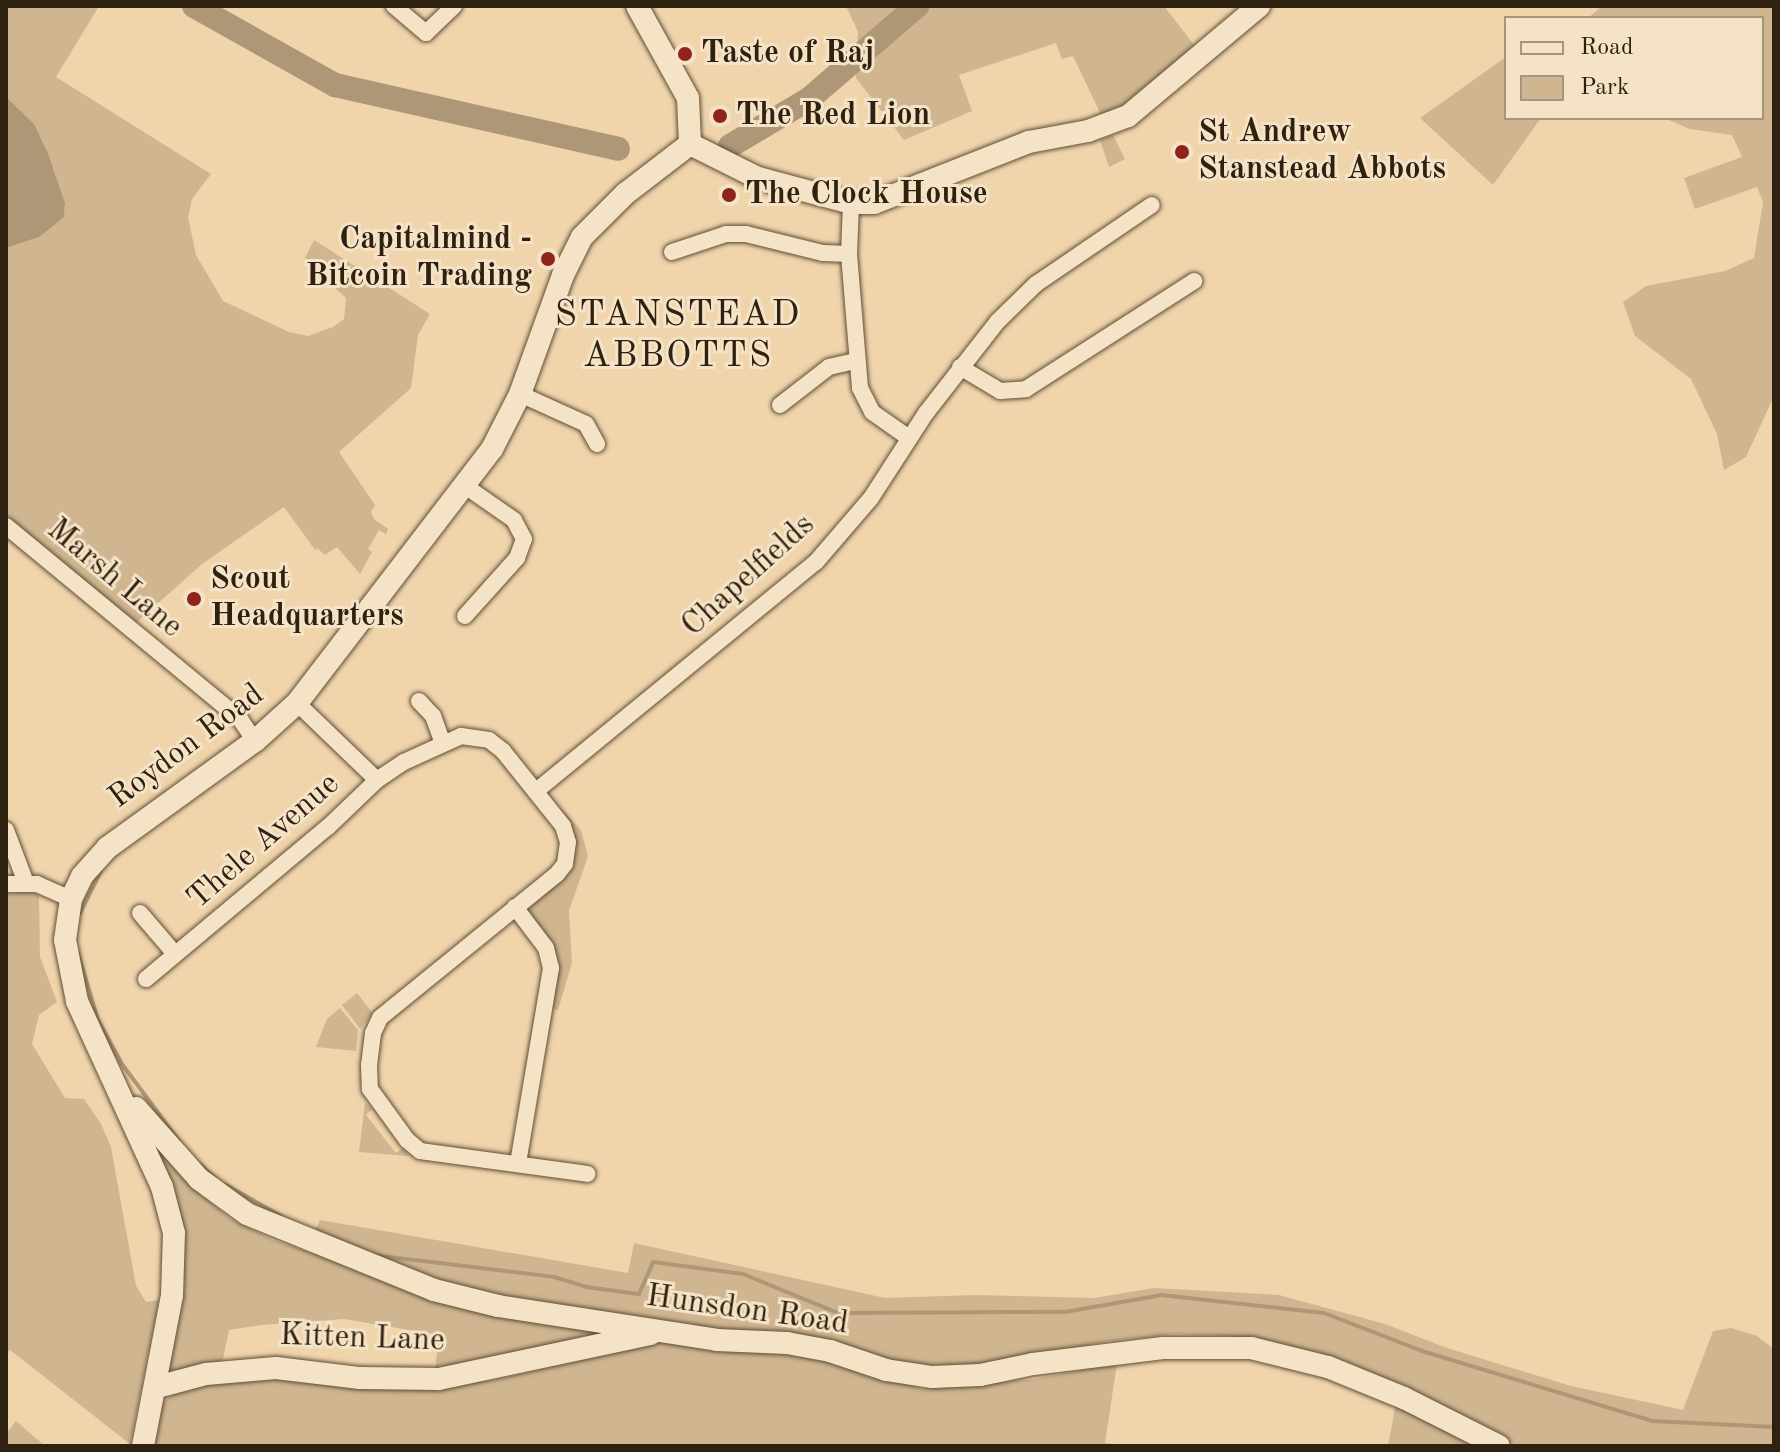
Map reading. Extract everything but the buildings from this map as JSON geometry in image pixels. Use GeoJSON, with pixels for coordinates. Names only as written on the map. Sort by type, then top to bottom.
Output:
{"type":"FeatureCollection","features":[{"type":"Feature","properties":{"kind":"main road"},"geometry":{"type":"LineString","coordinates":[[637,6],[688,98],[690,144],[758,178],[851,203],[874,203],[1029,142],[1088,131],[1128,116],[1259,6]]}},
{"type":"Feature","properties":{"kind":"main road","name":"Roydon Road"},"geometry":{"type":"LineString","coordinates":[[143,1446],[157,1387],[174,1279],[174,1233],[169,1203],[123,1097],[83,1019],[70,979],[65,940],[71,899],[82,876],[107,848],[255,741],[297,703],[492,449],[520,394],[563,275],[582,237],[625,194],[690,144]]}},
{"type":"Feature","properties":{"kind":"main road","name":"Hunsdon Road"},"geometry":{"type":"LineString","coordinates":[[123,1097],[199,1179],[264,1224],[434,1290],[498,1306],[717,1340],[787,1343],[830,1351],[886,1370],[932,1377],[980,1375],[1033,1364],[1163,1348],[1251,1348],[1328,1367],[1404,1398],[1499,1446]]}},
{"type":"Feature","properties":{"kind":"main road","name":"Kitten Lane"},"geometry":{"type":"LineString","coordinates":[[157,1387],[206,1374],[276,1368],[360,1378],[439,1379],[658,1331]]}},
{"type":"Feature","properties":{"kind":"street"},"geometry":{"type":"LineString","coordinates":[[394,6],[426,33],[454,6]]}},
{"type":"Feature","properties":{"kind":"street"},"geometry":{"type":"LineString","coordinates":[[851,203],[849,254],[860,388],[866,405],[878,418],[909,438]]}},
{"type":"Feature","properties":{"kind":"street","name":"Chapelfields"},"geometry":{"type":"LineString","coordinates":[[536,791],[816,562],[871,498],[909,438],[997,322],[1036,284],[1152,205]]}},
{"type":"Feature","properties":{"kind":"street"},"geometry":{"type":"LineString","coordinates":[[672,252],[726,234],[746,234],[823,253],[849,254]]}},
{"type":"Feature","properties":{"kind":"street"},"geometry":{"type":"LineString","coordinates":[[960,367],[1000,391],[1026,389],[1194,281]]}},
{"type":"Feature","properties":{"kind":"street"},"geometry":{"type":"LineString","coordinates":[[780,405],[829,367],[856,361]]}},
{"type":"Feature","properties":{"kind":"street"},"geometry":{"type":"LineString","coordinates":[[520,394],[586,424],[597,444]]}},
{"type":"Feature","properties":{"kind":"street"},"geometry":{"type":"LineString","coordinates":[[465,486],[514,520],[524,539],[517,558],[465,616]]}},
{"type":"Feature","properties":{"kind":"street","name":"Marsh Lane"},"geometry":{"type":"LineString","coordinates":[[6,526],[240,719],[255,741]]}},
{"type":"Feature","properties":{"kind":"street"},"geometry":{"type":"LineString","coordinates":[[419,701],[433,716],[443,743]]}},
{"type":"Feature","properties":{"kind":"street","name":"Thele Avenue"},"geometry":{"type":"LineString","coordinates":[[146,979],[328,827],[377,780],[297,703]]}},
{"type":"Feature","properties":{"kind":"street"},"geometry":{"type":"LineString","coordinates":[[377,780],[443,743],[465,736],[489,740],[503,751],[563,826],[567,857],[557,874],[380,1018],[373,1033],[370,1089],[420,1151],[587,1174]]}},
{"type":"Feature","properties":{"kind":"street"},"geometry":{"type":"LineString","coordinates":[[6,830],[26,883]]}},
{"type":"Feature","properties":{"kind":"street"},"geometry":{"type":"LineString","coordinates":[[6,884],[26,883],[46,887],[71,899]]}},
{"type":"Feature","properties":{"kind":"street"},"geometry":{"type":"LineString","coordinates":[[515,907],[546,948],[551,968],[518,1164]]}},
{"type":"Feature","properties":{"kind":"street","name":"Thele Avenue"},"geometry":{"type":"LineString","coordinates":[[140,913],[175,954]]}},
{"type":"Feature","properties":{"kind":"green space"},"geometry":{"type":"Polygon","coordinates":[[[6,6],[99,6],[56,77],[211,174],[192,199],[188,217],[196,255],[223,301],[289,332],[308,336],[333,327],[344,319],[346,298],[304,260],[314,240],[430,314],[418,335],[411,388],[339,452],[375,505],[371,512],[374,519],[388,529],[386,534],[379,530],[368,549],[372,552],[360,574],[337,547],[325,555],[317,548],[315,550],[284,507],[202,564],[135,624],[6,515],[6,248],[39,237],[64,217],[65,203],[49,156],[6,97],[6,6]]]}},
{"type":"Feature","properties":{"kind":"green space"},"geometry":{"type":"Polygon","coordinates":[[[846,6],[1164,6],[1198,50],[1128,105],[1101,115],[1073,56],[1062,59],[1056,43],[959,75],[972,111],[904,140],[856,78],[858,32],[846,6]]]}},
{"type":"Feature","properties":{"kind":"green space"},"geometry":{"type":"Polygon","coordinates":[[[1602,6],[1774,6],[1774,396],[1746,457],[1724,470],[1717,434],[1691,379],[1635,336],[1623,302],[1646,286],[1725,271],[1754,258],[1763,202],[1757,187],[1695,209],[1684,178],[1742,157],[1732,135],[1690,129],[1669,120],[1764,120],[1764,16],[1590,16],[1602,6]]]}},
{"type":"Feature","properties":{"kind":"green space"},"geometry":{"type":"Polygon","coordinates":[[[1504,58],[1504,120],[1540,120],[1493,185],[1420,118],[1504,58]]]}},
{"type":"Feature","properties":{"kind":"green space"},"geometry":{"type":"Polygon","coordinates":[[[1113,135],[1125,159],[1109,167],[1100,140],[1113,135]]]}},
{"type":"Feature","properties":{"kind":"green space"},"geometry":{"type":"Polygon","coordinates":[[[560,808],[581,830],[588,856],[569,911],[572,963],[558,1010],[551,1008],[556,986],[529,910],[530,905],[565,873],[557,809],[560,808]]]}},
{"type":"Feature","properties":{"kind":"green space"},"geometry":{"type":"Polygon","coordinates":[[[31,892],[39,896],[40,957],[57,1002],[39,1015],[32,1044],[65,1098],[84,1099],[101,1124],[111,1147],[136,1286],[146,1302],[159,1300],[130,1444],[10,1350],[6,1354],[6,894],[31,892]]]}},
{"type":"Feature","properties":{"kind":"green space"},"geometry":{"type":"Polygon","coordinates":[[[357,993],[373,1014],[360,1029],[342,1005],[357,993]]]}},
{"type":"Feature","properties":{"kind":"green space"},"geometry":{"type":"Polygon","coordinates":[[[340,1008],[358,1030],[356,1051],[316,1047],[327,1019],[340,1008]]]}},
{"type":"Feature","properties":{"kind":"green space"},"geometry":{"type":"Polygon","coordinates":[[[365,1103],[372,1109],[366,1115],[396,1153],[403,1148],[409,1156],[359,1152],[365,1103]]]}},
{"type":"Feature","properties":{"kind":"green space"},"geometry":{"type":"Polygon","coordinates":[[[148,1136],[195,1189],[230,1219],[273,1240],[347,1265],[628,1331],[435,1369],[439,1335],[344,1319],[261,1325],[229,1330],[222,1364],[164,1380],[180,1298],[148,1136]]]}},
{"type":"Feature","properties":{"kind":"green space"},"geometry":{"type":"Polygon","coordinates":[[[320,1220],[628,1273],[634,1243],[885,1298],[975,1295],[1094,1298],[1154,1288],[1279,1295],[1385,1324],[1447,1348],[1571,1386],[1683,1410],[1713,1331],[1731,1328],[1757,1336],[1774,1349],[1774,1446],[1518,1446],[1270,1342],[1230,1336],[1175,1334],[1102,1342],[1031,1358],[953,1367],[915,1366],[796,1337],[644,1321],[433,1283],[315,1231],[320,1220]]]}},
{"type":"Feature","properties":{"kind":"green space"},"geometry":{"type":"Polygon","coordinates":[[[679,1341],[811,1353],[923,1389],[1036,1379],[1117,1363],[1105,1443],[1124,1446],[152,1446],[160,1405],[173,1394],[248,1374],[430,1386],[495,1380],[653,1342],[679,1341]]]}},
{"type":"Feature","properties":{"kind":"green space"},"geometry":{"type":"Polygon","coordinates":[[[1396,1403],[1483,1446],[1388,1446],[1396,1403]]]}},
{"type":"Feature","properties":{"kind":"green space"},"geometry":{"type":"Polygon","coordinates":[[[16,1421],[45,1446],[6,1446],[6,1434],[16,1421]]]}},
{"type":"Feature","properties":{"kind":"shaded area"},"geometry":{"type":"Polygon","coordinates":[[[6,97],[34,124],[65,203],[64,217],[39,237],[6,248],[6,97]]]}},
{"type":"Feature","properties":{"kind":"waterway"},"geometry":{"type":"LineString","coordinates":[[194,6],[335,85],[618,149]]}},
{"type":"Feature","properties":{"kind":"waterway"},"geometry":{"type":"LineString","coordinates":[[730,146],[809,99],[917,6]]}},
{"type":"Feature","properties":{"kind":"waterway"},"geometry":{"type":"LineString","coordinates":[[80,913],[101,871]]}},
{"type":"Feature","properties":{"kind":"waterway"},"geometry":{"type":"LineString","coordinates":[[78,953],[98,1020],[122,1064],[179,1141]]}},
{"type":"Feature","properties":{"kind":"waterway"},"geometry":{"type":"LineString","coordinates":[[201,1165],[215,1178]]}},
{"type":"Feature","properties":{"kind":"waterway"},"geometry":{"type":"LineString","coordinates":[[226,1185],[281,1216]]}},
{"type":"Feature","properties":{"kind":"waterway"},"geometry":{"type":"LineString","coordinates":[[373,1255],[554,1277],[586,1287],[639,1294],[653,1262],[743,1274],[838,1313],[1065,1312],[1161,1295],[1324,1313],[1422,1351],[1652,1421],[1774,1427]]}},
{"type":"Feature","properties":{"kind":"place","name":"Taste of Raj"},"geometry":{"type":"Point","coordinates":[685,54]}},
{"type":"Feature","properties":{"kind":"place","name":"The Red Lion"},"geometry":{"type":"Point","coordinates":[720,116]}},
{"type":"Feature","properties":{"kind":"place","name":"St Andrew Stanstead Abbots"},"geometry":{"type":"Point","coordinates":[1182,152]}},
{"type":"Feature","properties":{"kind":"place","name":"The Clock House"},"geometry":{"type":"Point","coordinates":[729,195]}},
{"type":"Feature","properties":{"kind":"place","name":"Capitalmind - Bitcoin Trading"},"geometry":{"type":"Point","coordinates":[548,259]}},
{"type":"Feature","properties":{"kind":"place","name":"Scout Headquarters"},"geometry":{"type":"Point","coordinates":[194,599]}},
{"type":"Feature","properties":{"kind":"district","name":"STANSTEAD ABBOTTS"},"geometry":{"type":"Point","coordinates":[678,336]}}]}
